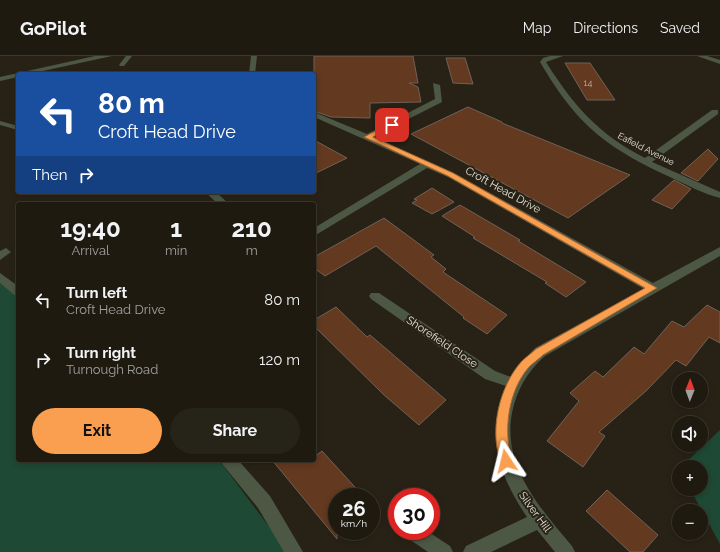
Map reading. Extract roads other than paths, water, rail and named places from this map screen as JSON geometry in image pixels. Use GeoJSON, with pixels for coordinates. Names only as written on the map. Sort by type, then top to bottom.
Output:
{"type":"FeatureCollection","features":[{"type":"Feature","properties":{"kind":"street"},"geometry":{"type":"LineString","coordinates":[[28,72],[87,59],[109,56]]}},
{"type":"Feature","properties":{"kind":"street"},"geometry":{"type":"LineString","coordinates":[[122,65],[129,56]]}},
{"type":"Feature","properties":{"kind":"street"},"geometry":{"type":"LineString","coordinates":[[252,72],[254,56]]}},
{"type":"Feature","properties":{"kind":"street","name":"Eafield Avenue"},"geometry":{"type":"LineString","coordinates":[[560,56],[545,59],[543,62],[567,101],[598,132],[617,146],[646,162],[720,195]]}},
{"type":"Feature","properties":{"kind":"street"},"geometry":{"type":"LineString","coordinates":[[700,56],[720,62]]}},
{"type":"Feature","properties":{"kind":"street"},"geometry":{"type":"LineString","coordinates":[[0,79],[16,75]]}},
{"type":"Feature","properties":{"kind":"street"},"geometry":{"type":"LineString","coordinates":[[368,137],[439,100],[436,85]]}},
{"type":"Feature","properties":{"kind":"street"},"geometry":{"type":"LineString","coordinates":[[646,162],[714,112]]}},
{"type":"Feature","properties":{"kind":"street","name":"Croft Head Drive"},"geometry":{"type":"LineString","coordinates":[[316,115],[368,137],[425,165],[451,175],[652,288]]}},
{"type":"Feature","properties":{"kind":"street"},"geometry":{"type":"LineString","coordinates":[[0,123],[16,127]]}},
{"type":"Feature","properties":{"kind":"street"},"geometry":{"type":"LineString","coordinates":[[316,232],[425,165]]}},
{"type":"Feature","properties":{"kind":"street"},"geometry":{"type":"LineString","coordinates":[[212,194],[222,202]]}},
{"type":"Feature","properties":{"kind":"street","name":"Silver Hill"},"geometry":{"type":"LineString","coordinates":[[566,552],[527,505],[516,486],[503,451],[502,429],[504,412],[513,383],[525,364],[540,352],[720,251]]}},
{"type":"Feature","properties":{"kind":"street"},"geometry":{"type":"LineString","coordinates":[[0,277],[16,290]]}},
{"type":"Feature","properties":{"kind":"street","name":"Shorefield Close"},"geometry":{"type":"LineString","coordinates":[[374,296],[490,375],[513,383]]}},
{"type":"Feature","properties":{"kind":"street"},"geometry":{"type":"LineString","coordinates":[[230,462],[264,502],[294,552]]}},
{"type":"Feature","properties":{"kind":"street"},"geometry":{"type":"LineString","coordinates":[[472,552],[539,520]]}},
{"type":"Feature","properties":{"kind":"street"},"geometry":{"type":"LineString","coordinates":[[426,540],[444,552]]}}]}
